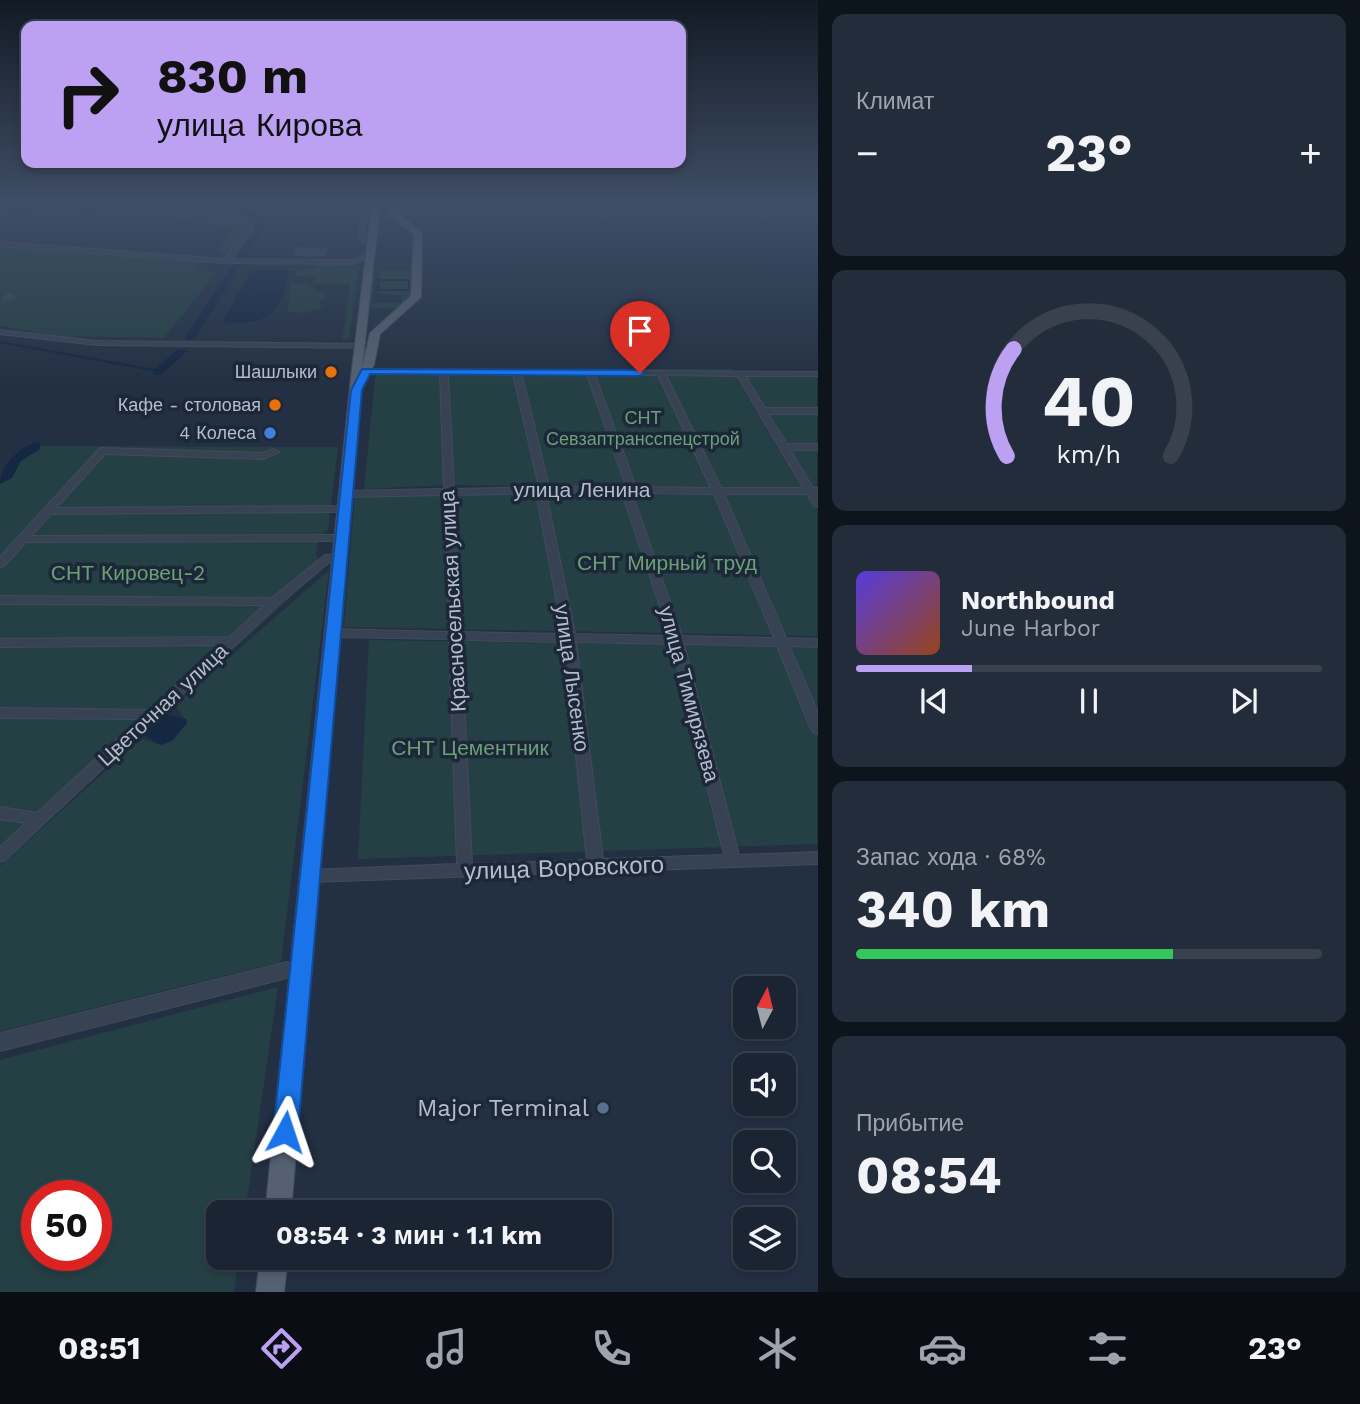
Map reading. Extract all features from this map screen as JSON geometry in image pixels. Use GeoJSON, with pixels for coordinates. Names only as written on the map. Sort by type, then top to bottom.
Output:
{"type":"FeatureCollection","features":[{"type":"Feature","properties":{"kind":"main road"},"geometry":{"type":"LineString","coordinates":[[356,390],[366,371],[363,302],[367,265]]}},
{"type":"Feature","properties":{"kind":"main road"},"geometry":{"type":"LineString","coordinates":[[279,1200],[332,633],[335,556],[342,538],[356,390],[365,345],[380,326],[410,305],[418,292],[418,265]]}},
{"type":"Feature","properties":{"kind":"main road"},"geometry":{"type":"LineString","coordinates":[[363,302],[381,312],[410,305]]}},
{"type":"Feature","properties":{"kind":"main road"},"geometry":{"type":"LineString","coordinates":[[270,1292],[273,1270]]}},
{"type":"Feature","properties":{"kind":"street"},"geometry":{"type":"LineString","coordinates":[[0,332],[116,344],[365,345]]}},
{"type":"Feature","properties":{"kind":"street"},"geometry":{"type":"LineString","coordinates":[[366,371],[817,374]]}},
{"type":"Feature","properties":{"kind":"street","name":"Красносельская улица"},"geometry":{"type":"LineString","coordinates":[[444,372],[465,872]]}},
{"type":"Feature","properties":{"kind":"street","name":"улица Лысенко"},"geometry":{"type":"LineString","coordinates":[[517,372],[569,638],[596,867]]}},
{"type":"Feature","properties":{"kind":"street","name":"улица Тимирязева"},"geometry":{"type":"LineString","coordinates":[[590,372],[631,487],[626,490],[676,638],[733,862]]}},
{"type":"Feature","properties":{"kind":"street"},"geometry":{"type":"LineString","coordinates":[[661,373],[718,491],[817,729]]}},
{"type":"Feature","properties":{"kind":"street"},"geometry":{"type":"LineString","coordinates":[[740,374],[814,491],[817,504]]}},
{"type":"Feature","properties":{"kind":"street"},"geometry":{"type":"LineString","coordinates":[[763,411],[817,411]]}},
{"type":"Feature","properties":{"kind":"street"},"geometry":{"type":"LineString","coordinates":[[784,447],[817,447]]}},
{"type":"Feature","properties":{"kind":"street"},"geometry":{"type":"LineString","coordinates":[[0,564],[102,451],[263,456],[274,452]]}},
{"type":"Feature","properties":{"kind":"street","name":"улица Ленина"},"geometry":{"type":"LineString","coordinates":[[346,494],[542,490],[814,491]]}},
{"type":"Feature","properties":{"kind":"street"},"geometry":{"type":"LineString","coordinates":[[47,511],[345,509]]}},
{"type":"Feature","properties":{"kind":"street"},"geometry":{"type":"LineString","coordinates":[[22,539],[342,538]]}},
{"type":"Feature","properties":{"kind":"street","name":"Цветочная улица"},"geometry":{"type":"LineString","coordinates":[[0,856],[275,602],[335,556]]}},
{"type":"Feature","properties":{"kind":"street"},"geometry":{"type":"LineString","coordinates":[[0,600],[275,602]]}},
{"type":"Feature","properties":{"kind":"street"},"geometry":{"type":"LineString","coordinates":[[332,633],[817,643]]}},
{"type":"Feature","properties":{"kind":"street"},"geometry":{"type":"LineString","coordinates":[[0,643],[232,641]]}},
{"type":"Feature","properties":{"kind":"street"},"geometry":{"type":"LineString","coordinates":[[0,713],[152,715]]}},
{"type":"Feature","properties":{"kind":"street"},"geometry":{"type":"LineString","coordinates":[[0,813],[41,819]]}},
{"type":"Feature","properties":{"kind":"street","name":"улица Воровского"},"geometry":{"type":"LineString","coordinates":[[310,876],[817,858]]}},
{"type":"Feature","properties":{"kind":"street"},"geometry":{"type":"LineString","coordinates":[[0,1042],[288,970],[300,970]]}},
{"type":"Feature","properties":{"kind":"green space"},"geometry":{"type":"Polygon","coordinates":[[[0,265],[201,265],[196,270],[216,273],[164,338],[57,336],[0,326],[0,265]]]}},
{"type":"Feature","properties":{"kind":"green space"},"geometry":{"type":"Polygon","coordinates":[[[314,265],[359,267],[349,339],[343,340],[350,284],[313,283],[315,276],[298,270],[316,268],[314,265]]]}},
{"type":"Feature","properties":{"kind":"green space"},"geometry":{"type":"Polygon","coordinates":[[[297,270],[310,276],[296,276],[297,270]]]}},
{"type":"Feature","properties":{"kind":"green space"},"geometry":{"type":"Polygon","coordinates":[[[370,271],[375,271],[372,303],[402,303],[402,295],[378,293],[380,271],[415,271],[410,297],[395,309],[371,307],[370,271]]]}},
{"type":"Feature","properties":{"kind":"green space"},"geometry":{"type":"Polygon","coordinates":[[[290,283],[306,284],[325,294],[326,299],[318,300],[322,308],[304,313],[288,312],[290,283]]]}},
{"type":"Feature","properties":{"kind":"green space","name":"СНТ Севзаптрансспецстрой"},"geometry":{"type":"Polygon","coordinates":[[[376,369],[731,369],[802,489],[447,485],[364,489],[376,369]]]}},
{"type":"Feature","properties":{"kind":"green space","name":"СНТ Мирный труд"},"geometry":{"type":"Polygon","coordinates":[[[742,372],[817,372],[817,636],[344,627],[355,495],[815,494],[742,372]]]}},
{"type":"Feature","properties":{"kind":"green space","name":"СНТ Кировец-2"},"geometry":{"type":"Polygon","coordinates":[[[36,446],[338,447],[328,530],[319,537],[316,554],[324,567],[0,861],[0,480],[8,475],[16,459],[36,446]]]}},
{"type":"Feature","properties":{"kind":"green space"},"geometry":{"type":"Polygon","coordinates":[[[329,570],[281,962],[0,1031],[0,866],[141,739],[161,745],[187,723],[175,705],[329,570]]]}},
{"type":"Feature","properties":{"kind":"green space","name":"СНТ Цементник"},"geometry":{"type":"Polygon","coordinates":[[[369,640],[817,647],[817,844],[358,859],[369,640]]]}},
{"type":"Feature","properties":{"kind":"green space"},"geometry":{"type":"Polygon","coordinates":[[[278,987],[247,1200],[206,1200],[206,1270],[237,1270],[234,1292],[0,1292],[0,1060],[278,987]]]}},
{"type":"Feature","properties":{"kind":"water"},"geometry":{"type":"Polygon","coordinates":[[[252,270],[290,271],[282,297],[270,314],[262,318],[253,322],[225,323],[224,319],[252,270]]]}},
{"type":"Feature","properties":{"kind":"water"},"geometry":{"type":"Polygon","coordinates":[[[166,710],[168,715],[186,719],[187,723],[172,741],[161,745],[141,733],[166,710]]]}},
{"type":"Feature","properties":{"kind":"waterway"},"geometry":{"type":"LineString","coordinates":[[190,338],[236,265]]}},
{"type":"Feature","properties":{"kind":"waterway"},"geometry":{"type":"LineString","coordinates":[[379,280],[409,280],[409,290],[378,290],[379,280]]}},
{"type":"Feature","properties":{"kind":"waterway"},"geometry":{"type":"LineString","coordinates":[[0,342],[159,371]]}},
{"type":"Feature","properties":{"kind":"waterway"},"geometry":{"type":"LineString","coordinates":[[157,373],[182,351]]}},
{"type":"Feature","properties":{"kind":"waterway"},"geometry":{"type":"LineString","coordinates":[[0,480],[8,475],[16,459],[36,446]]}},
{"type":"Feature","properties":{"kind":"place","name":"Шашлыки"},"geometry":{"type":"Point","coordinates":[331,372]}},
{"type":"Feature","properties":{"kind":"place","name":"Кафе - столовая"},"geometry":{"type":"Point","coordinates":[275,405]}},
{"type":"Feature","properties":{"kind":"place","name":"4 Колеса"},"geometry":{"type":"Point","coordinates":[270,433]}},
{"type":"Feature","properties":{"kind":"place","name":"Major Terminal"},"geometry":{"type":"Point","coordinates":[603,1108]}},
{"type":"Feature","properties":{"kind":"route"},"geometry":{"type":"LineString","coordinates":[[285,1132],[356,390],[366,371],[640,373]]}}]}
